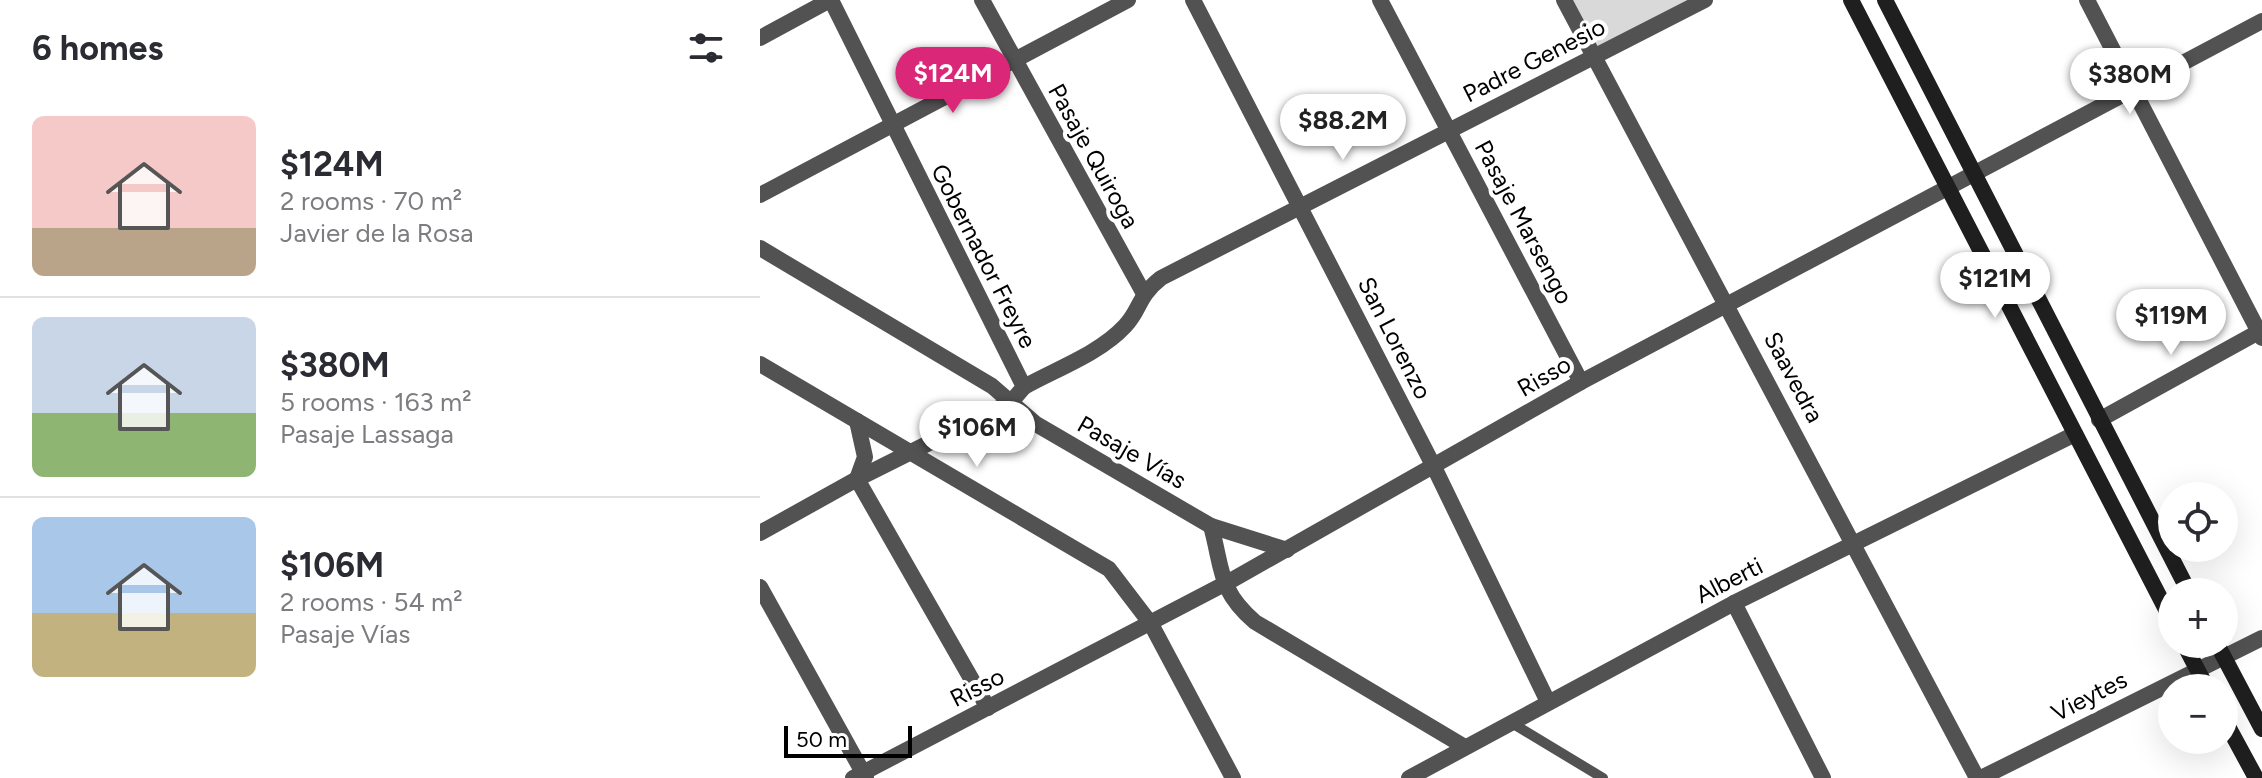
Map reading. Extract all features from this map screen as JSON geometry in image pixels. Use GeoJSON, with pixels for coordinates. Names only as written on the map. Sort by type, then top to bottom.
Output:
{"type":"FeatureCollection","features":[{"type":"Feature","properties":{"kind":"main road"},"geometry":{"type":"LineString","coordinates":[[1851,0],[2158,594]]}},
{"type":"Feature","properties":{"kind":"main road"},"geometry":{"type":"LineString","coordinates":[[1885,0],[2182,578]]}},
{"type":"Feature","properties":{"kind":"main road"},"geometry":{"type":"LineString","coordinates":[[2191,658],[2200,674]]}},
{"type":"Feature","properties":{"kind":"main road"},"geometry":{"type":"LineString","coordinates":[[2224,658],[2262,729]]}},
{"type":"Feature","properties":{"kind":"main road"},"geometry":{"type":"LineString","coordinates":[[2238,745],[2256,778]]}},
{"type":"Feature","properties":{"kind":"street"},"geometry":{"type":"LineString","coordinates":[[760,38],[830,0]]}},
{"type":"Feature","properties":{"kind":"street","name":"Gobernador Freyre"},"geometry":{"type":"LineString","coordinates":[[830,0],[1024,387],[1011,402]]}},
{"type":"Feature","properties":{"kind":"street","name":"Pasaje Quiroga"},"geometry":{"type":"LineString","coordinates":[[982,0],[1012,60],[1143,292]]}},
{"type":"Feature","properties":{"kind":"street"},"geometry":{"type":"LineString","coordinates":[[760,195],[1128,0]]}},
{"type":"Feature","properties":{"kind":"street","name":"San Lorenzo"},"geometry":{"type":"LineString","coordinates":[[1193,0],[1434,467],[1548,702]]}},
{"type":"Feature","properties":{"kind":"street","name":"Pasaje Marsengo"},"geometry":{"type":"LineString","coordinates":[[1380,0],[1581,382]]}},
{"type":"Feature","properties":{"kind":"street","name":"Saavedra"},"geometry":{"type":"LineString","coordinates":[[1564,0],[1979,778]]}},
{"type":"Feature","properties":{"kind":"street","name":"Padre Genesio"},"geometry":{"type":"LineString","coordinates":[[1024,387],[1110,340],[1127,324],[1143,292],[1161,278],[1705,0]]}},
{"type":"Feature","properties":{"kind":"street"},"geometry":{"type":"LineString","coordinates":[[2087,0],[2261,333],[2099,420]]}},
{"type":"Feature","properties":{"kind":"street","name":"Risso"},"geometry":{"type":"LineString","coordinates":[[860,776],[1223,585],[1581,382],[2136,91],[2262,21]]}},
{"type":"Feature","properties":{"kind":"street","name":"Pasaje Vías"},"geometry":{"type":"LineString","coordinates":[[760,248],[992,386],[1036,424],[1211,526],[1287,550]]}},
{"type":"Feature","properties":{"kind":"street"},"geometry":{"type":"LineString","coordinates":[[760,364],[1109,569],[1151,624],[1233,778]]}},
{"type":"Feature","properties":{"kind":"street"},"geometry":{"type":"LineString","coordinates":[[760,533],[857,479],[1011,402]]}},
{"type":"Feature","properties":{"kind":"street"},"geometry":{"type":"LineString","coordinates":[[857,421],[865,457],[857,479],[988,708]]}},
{"type":"Feature","properties":{"kind":"street","name":"Alberti"},"geometry":{"type":"LineString","coordinates":[[1409,778],[1734,603],[2075,434]]}},
{"type":"Feature","properties":{"kind":"street"},"geometry":{"type":"LineString","coordinates":[[1211,526],[1223,585],[1239,608],[1255,622],[1465,747]]}},
{"type":"Feature","properties":{"kind":"street"},"geometry":{"type":"LineString","coordinates":[[760,587],[860,776]]}},
{"type":"Feature","properties":{"kind":"street"},"geometry":{"type":"LineString","coordinates":[[1734,603],[1823,778]]}},
{"type":"Feature","properties":{"kind":"street","name":"Vieytes"},"geometry":{"type":"LineString","coordinates":[[2238,645],[2262,638]]}},
{"type":"Feature","properties":{"kind":"street","name":"Vieytes"},"geometry":{"type":"LineString","coordinates":[[1979,778],[2197,669],[2211,658]]}},
{"type":"Feature","properties":{"kind":"lane"},"geometry":{"type":"LineString","coordinates":[[1510,722],[1603,778]]}},
{"type":"Feature","properties":{"kind":"shaded area"},"geometry":{"type":"Polygon","coordinates":[[[1567,0],[1700,0],[1597,53],[1567,0]]]}}]}
